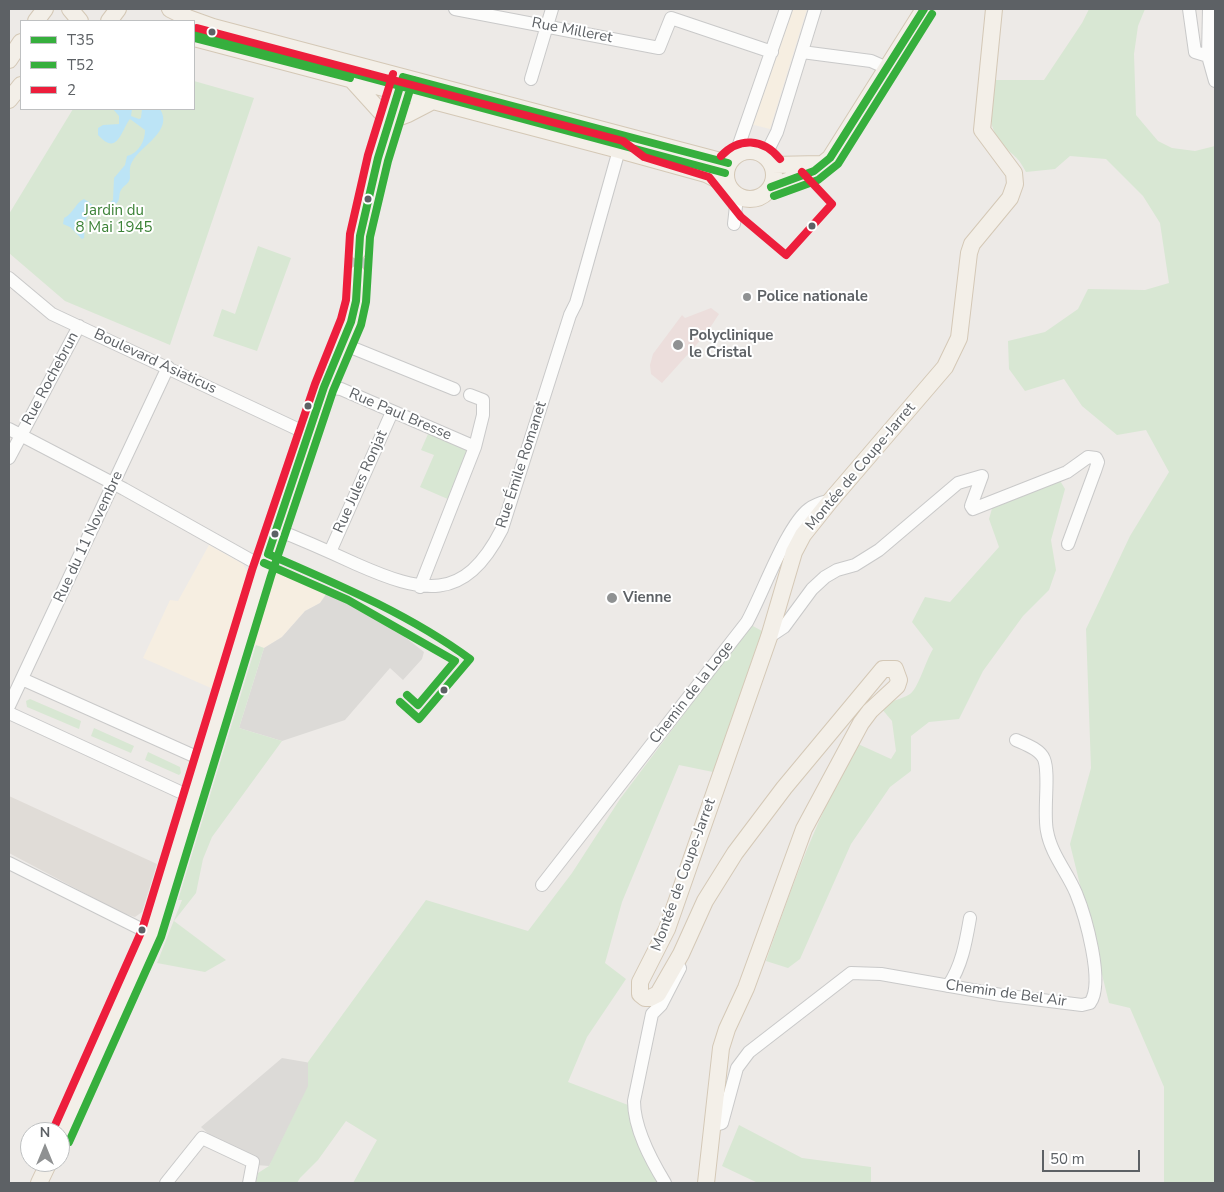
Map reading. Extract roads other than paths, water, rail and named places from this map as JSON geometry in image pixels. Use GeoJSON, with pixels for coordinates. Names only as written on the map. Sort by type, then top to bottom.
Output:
{"type":"FeatureCollection","features":[{"type":"Feature","properties":{"kind":"main road"},"geometry":{"type":"LineString","coordinates":[[37,20],[46,9]]}},
{"type":"Feature","properties":{"kind":"main road"},"geometry":{"type":"LineString","coordinates":[[70,9],[79,20]]}},
{"type":"Feature","properties":{"kind":"main road"},"geometry":{"type":"LineString","coordinates":[[170,9],[194,20]]}},
{"type":"Feature","properties":{"kind":"main road"},"geometry":{"type":"LineString","coordinates":[[195,38],[350,78],[401,84],[619,150],[706,174],[726,184],[737,197],[748,200],[759,198],[771,187],[814,171],[833,154],[924,9]]}},
{"type":"Feature","properties":{"kind":"main road","name":"Montée de Coupe-Jarret"},"geometry":{"type":"LineString","coordinates":[[706,1183],[724,1038],[746,988],[798,844],[861,723],[870,711],[897,686],[899,680],[895,669],[883,669],[750,830],[705,901],[681,954],[658,994],[650,998],[644,998],[640,994],[640,982],[667,929],[769,637],[794,552],[803,535],[831,500],[946,367],[958,338],[969,253],[972,244],[1013,191],[1014,173],[982,130],[994,9]]}},
{"type":"Feature","properties":{"kind":"main road"},"geometry":{"type":"LineString","coordinates":[[195,21],[383,72],[401,84]]}},
{"type":"Feature","properties":{"kind":"main road"},"geometry":{"type":"LineString","coordinates":[[9,60],[20,44]]}},
{"type":"Feature","properties":{"kind":"main road"},"geometry":{"type":"LineString","coordinates":[[350,78],[389,121]]}},
{"type":"Feature","properties":{"kind":"main road"},"geometry":{"type":"LineString","coordinates":[[358,251],[378,158],[401,84]]}},
{"type":"Feature","properties":{"kind":"main road"},"geometry":{"type":"LineString","coordinates":[[9,100],[20,85]]}},
{"type":"Feature","properties":{"kind":"main road"},"geometry":{"type":"LineString","coordinates":[[389,121],[442,97],[732,160],[753,151],[768,160],[822,164]]}},
{"type":"Feature","properties":{"kind":"main road"},"geometry":{"type":"LineString","coordinates":[[726,184],[725,175],[732,160]]}},
{"type":"Feature","properties":{"kind":"main road"},"geometry":{"type":"LineString","coordinates":[[768,160],[774,176],[771,187]]}},
{"type":"Feature","properties":{"kind":"main road"},"geometry":{"type":"LineString","coordinates":[[67,1122],[151,934],[191,797],[263,566],[324,387],[344,344],[354,310],[357,274]]}},
{"type":"Feature","properties":{"kind":"street","name":"Rue Milleret"},"geometry":{"type":"LineString","coordinates":[[455,9],[659,48],[672,18],[772,52]]}},
{"type":"Feature","properties":{"kind":"street"},"geometry":{"type":"LineString","coordinates":[[531,79],[552,9]]}},
{"type":"Feature","properties":{"kind":"street"},"geometry":{"type":"LineString","coordinates":[[732,160],[786,9]]}},
{"type":"Feature","properties":{"kind":"street"},"geometry":{"type":"LineString","coordinates":[[768,160],[815,9]]}},
{"type":"Feature","properties":{"kind":"street"},"geometry":{"type":"LineString","coordinates":[[1189,9],[1195,52],[1208,56]]}},
{"type":"Feature","properties":{"kind":"street"},"geometry":{"type":"LineString","coordinates":[[1209,9],[1208,56],[1215,81]]}},
{"type":"Feature","properties":{"kind":"street"},"geometry":{"type":"LineString","coordinates":[[802,52],[876,62],[887,68]]}},
{"type":"Feature","properties":{"kind":"street","name":"Rue Émile Romanet"},"geometry":{"type":"LineString","coordinates":[[275,530],[392,580],[420,587],[443,586],[465,575],[494,544],[502,529],[570,316],[576,303],[619,150]]}},
{"type":"Feature","properties":{"kind":"street"},"geometry":{"type":"LineString","coordinates":[[734,224],[737,197]]}},
{"type":"Feature","properties":{"kind":"street","name":"Boulevard Asiaticus"},"geometry":{"type":"LineString","coordinates":[[9,278],[52,314],[308,434]]}},
{"type":"Feature","properties":{"kind":"street","name":"Rue Rochebrun"},"geometry":{"type":"LineString","coordinates":[[9,458],[79,326]]}},
{"type":"Feature","properties":{"kind":"street"},"geometry":{"type":"LineString","coordinates":[[344,344],[454,389]]}},
{"type":"Feature","properties":{"kind":"street","name":"Rue du 11 Novembre"},"geometry":{"type":"LineString","coordinates":[[9,705],[168,368]]}},
{"type":"Feature","properties":{"kind":"street","name":"Rue Paul Bresse"},"geometry":{"type":"LineString","coordinates":[[324,387],[341,389],[475,447]]}},
{"type":"Feature","properties":{"kind":"street"},"geometry":{"type":"LineString","coordinates":[[420,587],[475,447],[483,415],[483,400],[470,395]]}},
{"type":"Feature","properties":{"kind":"street","name":"Rue Jules Ronjat"},"geometry":{"type":"LineString","coordinates":[[330,552],[392,412]]}},
{"type":"Feature","properties":{"kind":"street"},"geometry":{"type":"LineString","coordinates":[[9,429],[263,566]]}},
{"type":"Feature","properties":{"kind":"street"},"geometry":{"type":"LineString","coordinates":[[769,637],[784,627],[812,589],[825,577],[837,570],[854,565],[879,550],[958,483],[973,477],[982,476],[971,506],[973,509],[1067,472],[1088,457],[1096,458],[1098,462],[1068,544]]}},
{"type":"Feature","properties":{"kind":"street","name":"Chemin de la Loge"},"geometry":{"type":"LineString","coordinates":[[542,885],[747,622],[761,597],[785,542],[797,523],[808,510],[831,500]]}},
{"type":"Feature","properties":{"kind":"street"},"geometry":{"type":"LineString","coordinates":[[22,679],[203,760]]}},
{"type":"Feature","properties":{"kind":"street"},"geometry":{"type":"LineString","coordinates":[[9,705],[191,797]]}},
{"type":"Feature","properties":{"kind":"street","name":"Chemin de Bel Air"},"geometry":{"type":"LineString","coordinates":[[712,1126],[722,1123],[737,1068],[742,1059],[842,978],[851,973],[864,973],[1002,996],[1082,1004],[1090,1003],[1094,997],[1094,969],[1082,910],[1075,892],[1050,845],[1047,830],[1045,761],[1036,750],[1016,740]]}},
{"type":"Feature","properties":{"kind":"street"},"geometry":{"type":"LineString","coordinates":[[9,863],[151,934]]}},
{"type":"Feature","properties":{"kind":"street"},"geometry":{"type":"LineString","coordinates":[[948,986],[954,978],[965,946],[970,918]]}},
{"type":"Feature","properties":{"kind":"street"},"geometry":{"type":"LineString","coordinates":[[665,1183],[651,1157],[634,1112],[634,1101],[652,1014],[661,1005],[670,990],[682,965],[681,954]]}},
{"type":"Feature","properties":{"kind":"street"},"geometry":{"type":"LineString","coordinates":[[166,1183],[202,1138],[252,1162],[249,1183]]}},
{"type":"Feature","properties":{"kind":"water"},"geometry":{"type":"Polygon","coordinates":[[[114,110],[132,110],[131,116],[139,119],[141,118],[142,110],[160,110],[163,124],[154,138],[132,162],[130,178],[121,190],[118,202],[112,207],[90,214],[84,227],[84,238],[82,239],[70,227],[63,224],[64,218],[84,199],[97,208],[106,206],[113,200],[114,178],[125,165],[127,156],[138,149],[144,138],[145,130],[130,119],[115,143],[105,141],[98,135],[98,128],[103,125],[119,124],[119,116],[114,110]]]}},
{"type":"Feature","properties":{"kind":"tunnel"},"geometry":{"type":"LineString","coordinates":[[357,274],[358,251]]}},
{"type":"Feature","properties":{"kind":"place","name":"Police nationale"},"geometry":{"type":"Point","coordinates":[747,297]}},
{"type":"Feature","properties":{"kind":"place","name":"Polyclinique le Cristal"},"geometry":{"type":"Point","coordinates":[678,345]}},
{"type":"Feature","properties":{"kind":"place","name":"Vienne"},"geometry":{"type":"Point","coordinates":[612,598]}},
{"type":"Feature","properties":{"kind":"park label","name":"Jardin du 8 Mai 1945"},"geometry":{"type":"Point","coordinates":[114,220]}}]}
